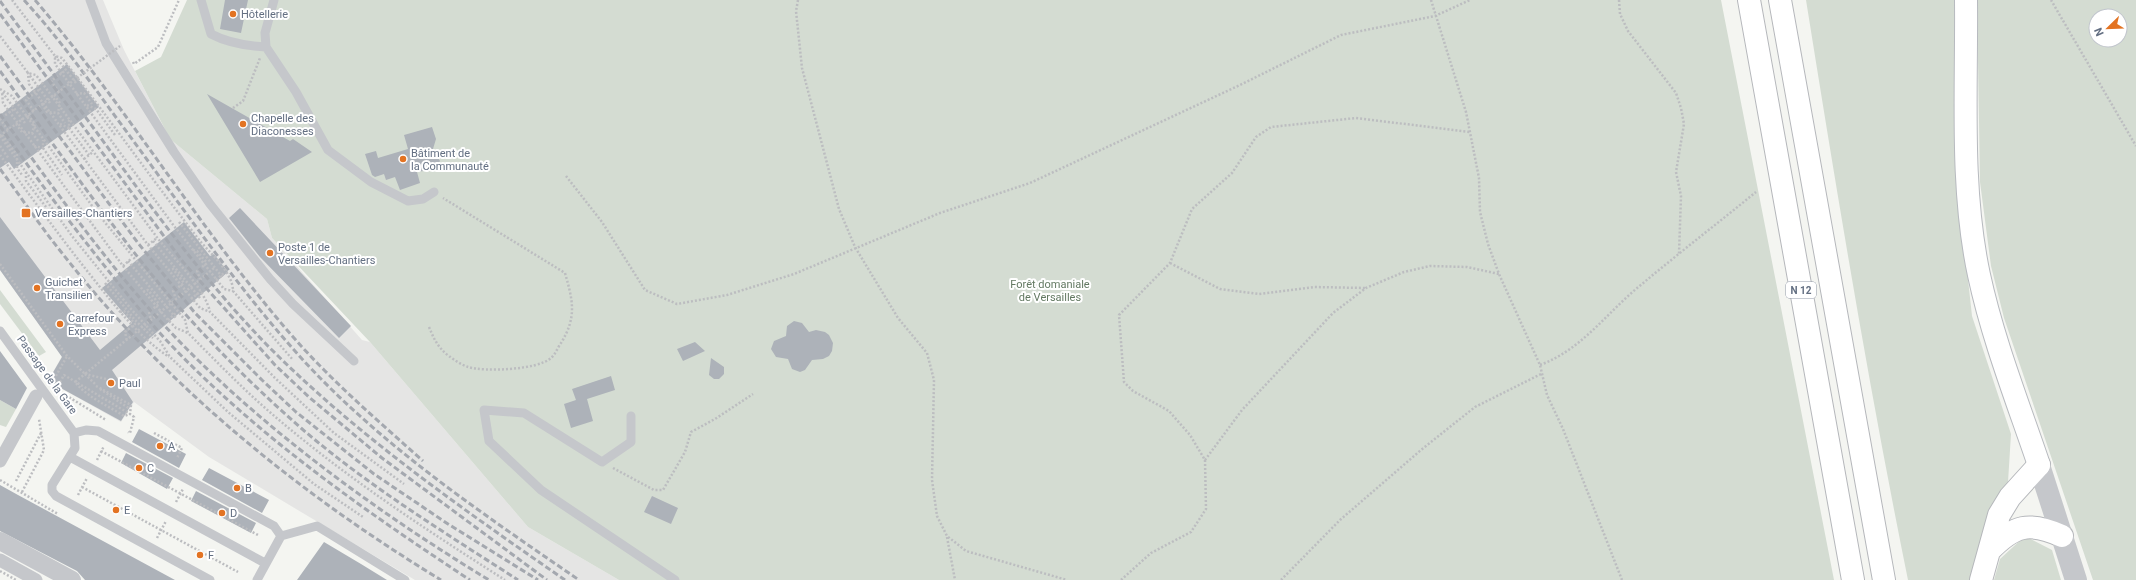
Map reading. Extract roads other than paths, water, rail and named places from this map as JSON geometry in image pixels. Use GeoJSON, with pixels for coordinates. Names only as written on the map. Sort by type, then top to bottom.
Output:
{"type":"FeatureCollection","features":[{"type":"Feature","properties":{"kind":"main road","name":"N 12"},"geometry":{"type":"LineString","coordinates":[[1748,0],[1853,580]]}},
{"type":"Feature","properties":{"kind":"main road","name":"N 12"},"geometry":{"type":"LineString","coordinates":[[1780,0],[1884,580]]}},
{"type":"Feature","properties":{"kind":"main road"},"geometry":{"type":"LineString","coordinates":[[1966,0],[1967,162],[1973,240],[1979,274],[1992,322],[2039,465],[2010,497],[1999,515],[1981,580]]}},
{"type":"Feature","properties":{"kind":"main road"},"geometry":{"type":"LineString","coordinates":[[1989,551],[1999,541],[2012,532],[2025,528],[2043,527],[2062,536]]}},
{"type":"Feature","properties":{"kind":"street"},"geometry":{"type":"LineString","coordinates":[[0,461],[33,402]]}},
{"type":"Feature","properties":{"kind":"street"},"geometry":{"type":"LineString","coordinates":[[2039,465],[2076,580]]}},
{"type":"Feature","properties":{"kind":"street"},"geometry":{"type":"LineString","coordinates":[[0,541],[72,580]]}},
{"type":"Feature","properties":{"kind":"street"},"geometry":{"type":"LineString","coordinates":[[0,560],[36,580]]}},
{"type":"Feature","properties":{"kind":"lane"},"geometry":{"type":"LineString","coordinates":[[90,0],[106,43],[174,152],[210,204],[270,279],[293,304],[354,361]]}},
{"type":"Feature","properties":{"kind":"lane"},"geometry":{"type":"LineString","coordinates":[[201,0],[211,34],[222,40],[250,46],[266,47]]}},
{"type":"Feature","properties":{"kind":"lane"},"geometry":{"type":"LineString","coordinates":[[274,0],[265,33],[266,47],[296,92],[328,150],[371,182],[408,201],[423,199],[434,192]]}},
{"type":"Feature","properties":{"kind":"lane","name":"Passage de la Gare"},"geometry":{"type":"LineString","coordinates":[[0,331],[74,433]]}},
{"type":"Feature","properties":{"kind":"lane"},"geometry":{"type":"LineString","coordinates":[[631,416],[631,442],[602,462],[524,413],[484,410],[489,441],[541,490],[675,580]]}},
{"type":"Feature","properties":{"kind":"lane"},"geometry":{"type":"LineString","coordinates":[[210,580],[56,496],[52,491],[52,485],[75,448],[74,433],[86,430],[98,431],[274,526],[281,536]]}},
{"type":"Feature","properties":{"kind":"lane"},"geometry":{"type":"LineString","coordinates":[[70,458],[265,563]]}},
{"type":"Feature","properties":{"kind":"lane"},"geometry":{"type":"LineString","coordinates":[[257,580],[281,536],[317,526],[404,580]]}},
{"type":"Feature","properties":{"kind":"railway"},"geometry":{"type":"LineString","coordinates":[[24,0],[80,69],[228,270],[277,331],[303,360],[366,422],[435,478],[579,580]]}},
{"type":"Feature","properties":{"kind":"railway"},"geometry":{"type":"LineString","coordinates":[[35,0],[100,81],[222,249],[287,330],[319,365],[370,414],[423,461]]}},
{"type":"Feature","properties":{"kind":"railway"},"geometry":{"type":"LineString","coordinates":[[0,1],[168,229],[225,299],[266,344],[336,409],[410,469],[565,580]]}},
{"type":"Feature","properties":{"kind":"railway"},"geometry":{"type":"LineString","coordinates":[[0,14],[183,262],[275,365],[310,398],[382,458],[547,580]]}},
{"type":"Feature","properties":{"kind":"railway"},"geometry":{"type":"LineString","coordinates":[[0,56],[138,243],[195,313],[262,380],[296,412],[374,474],[448,524],[538,580]]}},
{"type":"Feature","properties":{"kind":"railway"},"geometry":{"type":"LineString","coordinates":[[0,71],[81,183],[166,292],[214,345],[265,396],[301,428],[380,489],[518,580]]}},
{"type":"Feature","properties":{"kind":"railway"},"geometry":{"type":"LineString","coordinates":[[0,114],[95,244],[147,306],[202,364],[269,424],[340,480],[413,532],[489,580]]}},
{"type":"Feature","properties":{"kind":"railway"},"geometry":{"type":"LineString","coordinates":[[0,126],[93,252],[130,298],[171,345],[205,379],[277,442],[352,500],[470,580]]}},
{"type":"Feature","properties":{"kind":"railway"},"geometry":{"type":"LineString","coordinates":[[0,169],[54,243],[102,301],[145,348],[189,392],[285,473],[336,511],[441,580]]}},
{"type":"Feature","properties":{"kind":"place","name":"Hôtellerie"},"geometry":{"type":"Point","coordinates":[233,14]}},
{"type":"Feature","properties":{"kind":"place","name":"Chapelle des Diaconesses"},"geometry":{"type":"Point","coordinates":[243,124]}},
{"type":"Feature","properties":{"kind":"place","name":"Bâtiment de la Communauté"},"geometry":{"type":"Point","coordinates":[403,159]}},
{"type":"Feature","properties":{"kind":"place","name":"Versailles-Chantiers"},"geometry":{"type":"Point","coordinates":[26,213]}},
{"type":"Feature","properties":{"kind":"place","name":"Poste 1 de Versailles-Chantiers"},"geometry":{"type":"Point","coordinates":[270,253]}},
{"type":"Feature","properties":{"kind":"place","name":"Guichet Transilien"},"geometry":{"type":"Point","coordinates":[37,288]}},
{"type":"Feature","properties":{"kind":"place","name":"Carrefour Express"},"geometry":{"type":"Point","coordinates":[60,324]}},
{"type":"Feature","properties":{"kind":"place","name":"Paul"},"geometry":{"type":"Point","coordinates":[111,383]}},
{"type":"Feature","properties":{"kind":"place","name":"A"},"geometry":{"type":"Point","coordinates":[160,446]}},
{"type":"Feature","properties":{"kind":"place","name":"C"},"geometry":{"type":"Point","coordinates":[139,468]}},
{"type":"Feature","properties":{"kind":"place","name":"B"},"geometry":{"type":"Point","coordinates":[237,488]}},
{"type":"Feature","properties":{"kind":"place","name":"E"},"geometry":{"type":"Point","coordinates":[116,510]}},
{"type":"Feature","properties":{"kind":"place","name":"D"},"geometry":{"type":"Point","coordinates":[222,513]}},
{"type":"Feature","properties":{"kind":"place","name":"F"},"geometry":{"type":"Point","coordinates":[200,555]}},
{"type":"Feature","properties":{"kind":"park label","name":"Forêt domaniale de Versailles"},"geometry":{"type":"Point","coordinates":[1050,290]}}]}
